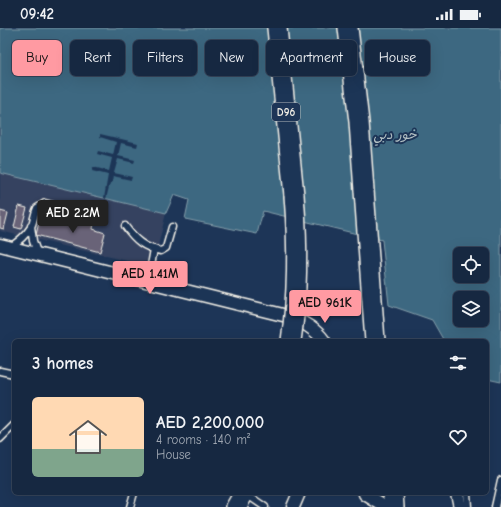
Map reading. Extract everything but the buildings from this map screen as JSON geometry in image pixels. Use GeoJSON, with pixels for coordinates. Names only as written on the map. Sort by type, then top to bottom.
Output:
{"type":"FeatureCollection","features":[{"type":"Feature","properties":{"kind":"main road","name":"D96"},"geometry":{"type":"LineString","coordinates":[[277,28],[296,222],[297,275],[291,339]]}},
{"type":"Feature","properties":{"kind":"main road"},"geometry":{"type":"LineString","coordinates":[[348,28],[359,122],[375,339]]}},
{"type":"Feature","properties":{"kind":"main road"},"geometry":{"type":"LineString","coordinates":[[236,507],[244,495]]}},
{"type":"Feature","properties":{"kind":"street"},"geometry":{"type":"LineString","coordinates":[[4,246],[275,312],[307,325],[316,331],[322,339]]}},
{"type":"Feature","properties":{"kind":"street"},"geometry":{"type":"LineString","coordinates":[[307,325],[316,339]]}},
{"type":"Feature","properties":{"kind":"street"},"geometry":{"type":"LineString","coordinates":[[293,507],[298,495]]}},
{"type":"Feature","properties":{"kind":"street"},"geometry":{"type":"LineString","coordinates":[[365,495],[370,507]]}},
{"type":"Feature","properties":{"kind":"street"},"geometry":{"type":"LineString","coordinates":[[368,495],[392,502]]}},
{"type":"Feature","properties":{"kind":"street"},"geometry":{"type":"LineString","coordinates":[[457,495],[460,507]]}},
{"type":"Feature","properties":{"kind":"lane"},"geometry":{"type":"LineString","coordinates":[[4,246],[22,238],[31,226],[37,208],[45,203],[102,218]]}},
{"type":"Feature","properties":{"kind":"lane"},"geometry":{"type":"LineString","coordinates":[[31,226],[33,241],[38,255]]}},
{"type":"Feature","properties":{"kind":"lane"},"geometry":{"type":"LineString","coordinates":[[125,226],[132,236],[141,244],[161,251],[166,248],[172,227]]}},
{"type":"Feature","properties":{"kind":"lane"},"geometry":{"type":"LineString","coordinates":[[148,282],[154,249]]}},
{"type":"Feature","properties":{"kind":"lane"},"geometry":{"type":"LineString","coordinates":[[0,371],[12,374]]}},
{"type":"Feature","properties":{"kind":"lane"},"geometry":{"type":"LineString","coordinates":[[0,439],[12,427]]}},
{"type":"Feature","properties":{"kind":"lane"},"geometry":{"type":"LineString","coordinates":[[495,507],[501,480]]}},
{"type":"Feature","properties":{"kind":"lane"},"geometry":{"type":"LineString","coordinates":[[130,507],[133,495]]}},
{"type":"Feature","properties":{"kind":"lane"},"geometry":{"type":"LineString","coordinates":[[248,495],[265,507]]}},
{"type":"Feature","properties":{"kind":"lane"},"geometry":{"type":"LineString","coordinates":[[467,495],[468,507]]}},
{"type":"Feature","properties":{"kind":"shaded area"},"geometry":{"type":"Polygon","coordinates":[[[0,173],[166,213],[153,267],[0,231],[0,173]]]}},
{"type":"Feature","properties":{"kind":"water","name":"خور دبي"},"geometry":{"type":"Polygon","coordinates":[[[0,28],[501,28],[501,382],[489,379],[489,339],[443,339],[432,320],[389,305],[382,240],[263,211],[257,234],[185,219],[189,200],[174,195],[166,213],[0,173],[0,28]]]}},
{"type":"Feature","properties":{"kind":"pier"},"geometry":{"type":"Polygon","coordinates":[[[100,134],[138,143],[137,147],[121,143],[118,156],[135,160],[134,163],[118,159],[114,173],[132,177],[131,180],[113,176],[106,199],[104,198],[108,175],[92,171],[93,167],[109,171],[112,158],[97,154],[98,151],[113,155],[116,142],[100,137],[100,134]]]}}]}
